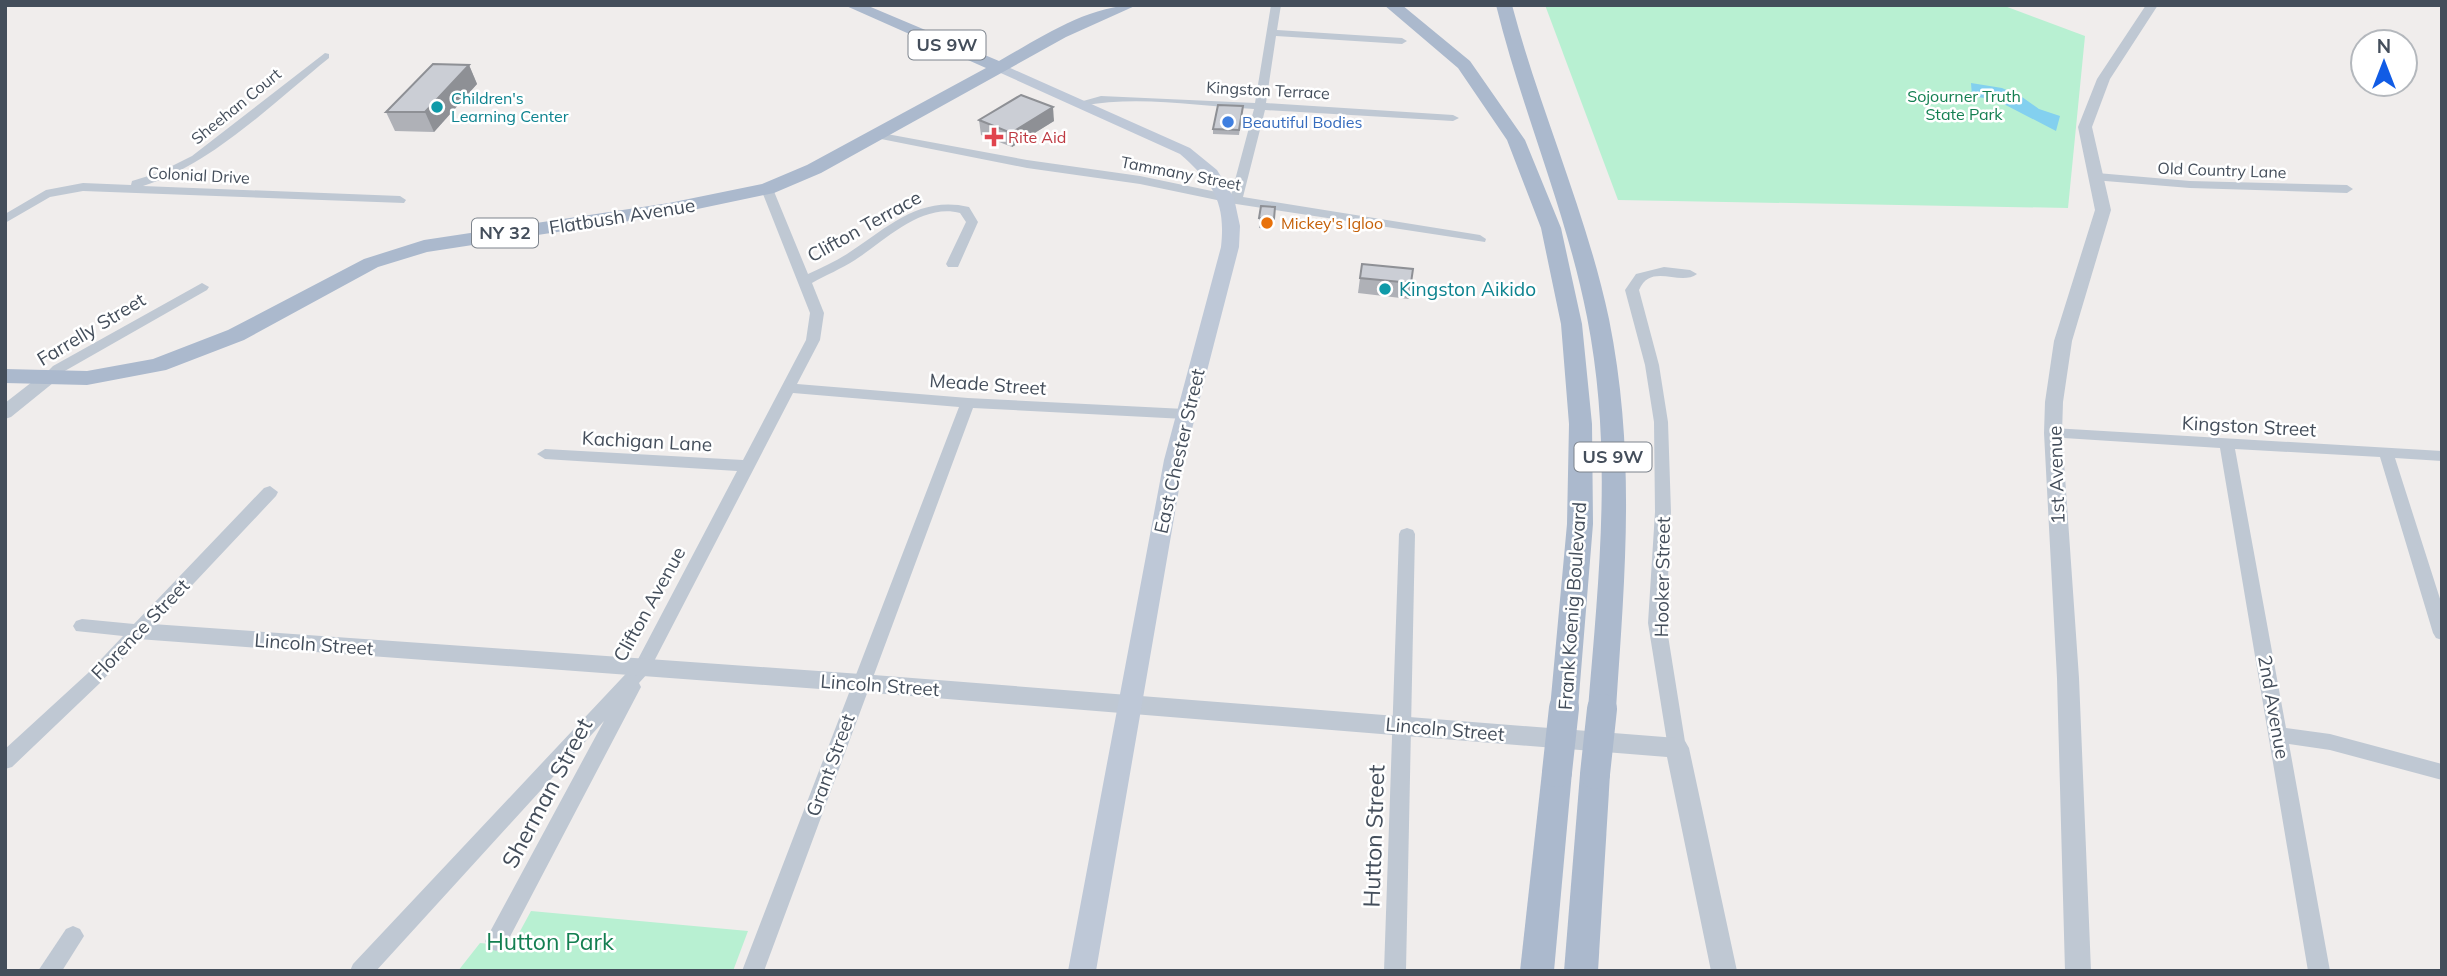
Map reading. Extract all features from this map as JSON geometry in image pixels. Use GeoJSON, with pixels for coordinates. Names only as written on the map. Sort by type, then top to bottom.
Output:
{"type":"FeatureCollection","features":[{"type":"Feature","properties":{"kind":"main road","name":"US 9W"},"geometry":{"type":"LineString","coordinates":[[852,5],[999,67]]}},
{"type":"Feature","properties":{"kind":"main road","name":"Flatbush Avenue"},"geometry":{"type":"LineString","coordinates":[[5,376],[47,379],[122,374],[185,356],[236,335],[371,263],[405,251],[466,239],[669,209],[767,189],[807,173],[1060,34],[1129,5]]}},
{"type":"Feature","properties":{"kind":"main road","name":"Frank Koenig Boulevard"},"geometry":{"type":"LineString","coordinates":[[1392,5],[1451,50],[1492,100],[1531,172],[1550,229],[1574,345],[1581,432],[1578,565],[1537,971]]}},
{"type":"Feature","properties":{"kind":"main road","name":"Frank Koenig Boulevard"},"geometry":{"type":"LineString","coordinates":[[1504,5],[1576,229],[1596,305],[1612,424],[1614,506],[1611,614],[1595,774],[1581,971]]}},
{"type":"Feature","properties":{"kind":"main road","name":"East Chester Street"},"geometry":{"type":"LineString","coordinates":[[999,67],[1185,151],[1211,173],[1231,199],[1230,247],[1185,414],[1158,541],[1132,704],[1082,971]]}},
{"type":"Feature","properties":{"kind":"street","name":"East Chester Street"},"geometry":{"type":"LineString","coordinates":[[1231,199],[1260,106],[1276,5]]}},
{"type":"Feature","properties":{"kind":"street","name":"1st Avenue"},"geometry":{"type":"LineString","coordinates":[[2078,971],[2068,678],[2053,433],[2054,402],[2063,341],[2102,218],[2103,209],[2085,127],[2087,116],[2110,70],[2152,5]]}},
{"type":"Feature","properties":{"kind":"street"},"geometry":{"type":"LineString","coordinates":[[1270,33],[1402,41]]}},
{"type":"Feature","properties":{"kind":"street","name":"Sheehan Court"},"geometry":{"type":"LineString","coordinates":[[124,188],[162,176],[188,163],[325,56]]}},
{"type":"Feature","properties":{"kind":"street","name":"Kingston Terrace"},"geometry":{"type":"LineString","coordinates":[[1082,103],[1122,99],[1453,118]]}},
{"type":"Feature","properties":{"kind":"street","name":"Tammany Street"},"geometry":{"type":"LineString","coordinates":[[876,135],[1015,162],[1140,180],[1231,199],[1480,239]]}},
{"type":"Feature","properties":{"kind":"street","name":"Old Country Lane"},"geometry":{"type":"LineString","coordinates":[[2096,177],[2270,189],[2347,190]]}},
{"type":"Feature","properties":{"kind":"street","name":"Colonial Drive"},"geometry":{"type":"LineString","coordinates":[[5,219],[31,201],[63,189],[124,188],[400,200]]}},
{"type":"Feature","properties":{"kind":"street","name":"Clifton Avenue"},"geometry":{"type":"LineString","coordinates":[[360,971],[642,668],[788,388],[816,328],[817,313],[767,189]]}},
{"type":"Feature","properties":{"kind":"street","name":"Clifton Terrace"},"geometry":{"type":"LineString","coordinates":[[806,281],[900,224],[921,213],[942,207],[965,210],[972,222],[953,264]]}},
{"type":"Feature","properties":{"kind":"street","name":"Hooker Street"},"geometry":{"type":"LineString","coordinates":[[1690,274],[1654,272],[1641,275],[1634,282],[1632,290],[1652,365],[1661,422],[1663,512],[1657,623],[1677,748],[1724,971]]}},
{"type":"Feature","properties":{"kind":"street","name":"Farrelly Street"},"geometry":{"type":"LineString","coordinates":[[5,412],[58,369],[202,287]]}},
{"type":"Feature","properties":{"kind":"street","name":"Meade Street"},"geometry":{"type":"LineString","coordinates":[[788,388],[968,403],[1185,414]]}},
{"type":"Feature","properties":{"kind":"street","name":"Grant Street"},"geometry":{"type":"LineString","coordinates":[[753,971],[968,403]]}},
{"type":"Feature","properties":{"kind":"street","name":"Kingston Street"},"geometry":{"type":"LineString","coordinates":[[2053,433],[2442,456]]}},
{"type":"Feature","properties":{"kind":"street","name":"2nd Avenue"},"geometry":{"type":"LineString","coordinates":[[2227,444],[2280,735],[2319,971]]}},
{"type":"Feature","properties":{"kind":"street"},"geometry":{"type":"LineString","coordinates":[[2386,453],[2442,633]]}},
{"type":"Feature","properties":{"kind":"street","name":"Kachigan Lane"},"geometry":{"type":"LineString","coordinates":[[545,454],[747,466]]}},
{"type":"Feature","properties":{"kind":"street","name":"Florence Street"},"geometry":{"type":"LineString","coordinates":[[5,761],[93,678],[270,492]]}},
{"type":"Feature","properties":{"kind":"street","name":"Hutton Street"},"geometry":{"type":"LineString","coordinates":[[1395,971],[1407,534]]}},
{"type":"Feature","properties":{"kind":"street","name":"Lincoln Street"},"geometry":{"type":"LineString","coordinates":[[82,626],[861,683],[1677,748]]}},
{"type":"Feature","properties":{"kind":"street","name":"Sherman Street"},"geometry":{"type":"LineString","coordinates":[[496,941],[642,668]]}},
{"type":"Feature","properties":{"kind":"street"},"geometry":{"type":"LineString","coordinates":[[2280,735],[2330,741],[2442,772]]}},
{"type":"Feature","properties":{"kind":"street"},"geometry":{"type":"LineString","coordinates":[[49,971],[73,936]]}},
{"type":"Feature","properties":{"kind":"green space","name":"Sojourner Truth State Park"},"geometry":{"type":"Polygon","coordinates":[[[1545,5],[2002,5],[2085,36],[2068,208],[1618,200],[1545,5]]]}},
{"type":"Feature","properties":{"kind":"green space","name":"Hutton Park"},"geometry":{"type":"Polygon","coordinates":[[[531,911],[748,931],[733,971],[458,971],[480,943],[512,946],[531,911]]]}},
{"type":"Feature","properties":{"kind":"water"},"geometry":{"type":"Polygon","coordinates":[[[1971,83],[2002,88],[2039,109],[2060,116],[2056,131],[1996,100],[1972,96],[1971,83]]]}},
{"type":"Feature","properties":{"kind":"building"},"geometry":{"type":"Polygon","coordinates":[[[433,64],[469,65],[425,112],[386,112],[433,64]]]}},
{"type":"Feature","properties":{"kind":"building"},"geometry":{"type":"Polygon","coordinates":[[[1021,95],[1053,107],[1011,133],[979,120],[1021,95]]]}},
{"type":"Feature","properties":{"kind":"building","name":"Beautiful Bodies"},"geometry":{"type":"Polygon","coordinates":[[[1218,105],[1243,106],[1239,130],[1213,129],[1218,105]]]}},
{"type":"Feature","properties":{"kind":"building"},"geometry":{"type":"Polygon","coordinates":[[[1261,206],[1275,207],[1274,219],[1259,218],[1261,206]]]}},
{"type":"Feature","properties":{"kind":"building"},"geometry":{"type":"Polygon","coordinates":[[[1362,264],[1413,269],[1411,283],[1360,278],[1362,264]]]}},
{"type":"Feature","properties":{"kind":"place","name":"Children's Learning Center"},"geometry":{"type":"Point","coordinates":[437,107]}},
{"type":"Feature","properties":{"kind":"place","name":"Beautiful Bodies"},"geometry":{"type":"Point","coordinates":[1228,122]}},
{"type":"Feature","properties":{"kind":"place","name":"Rite Aid"},"geometry":{"type":"Point","coordinates":[994,137]}},
{"type":"Feature","properties":{"kind":"place","name":"Mickey's Igloo"},"geometry":{"type":"Point","coordinates":[1267,223]}},
{"type":"Feature","properties":{"kind":"place","name":"Kingston Aikido"},"geometry":{"type":"Point","coordinates":[1385,289]}}]}
